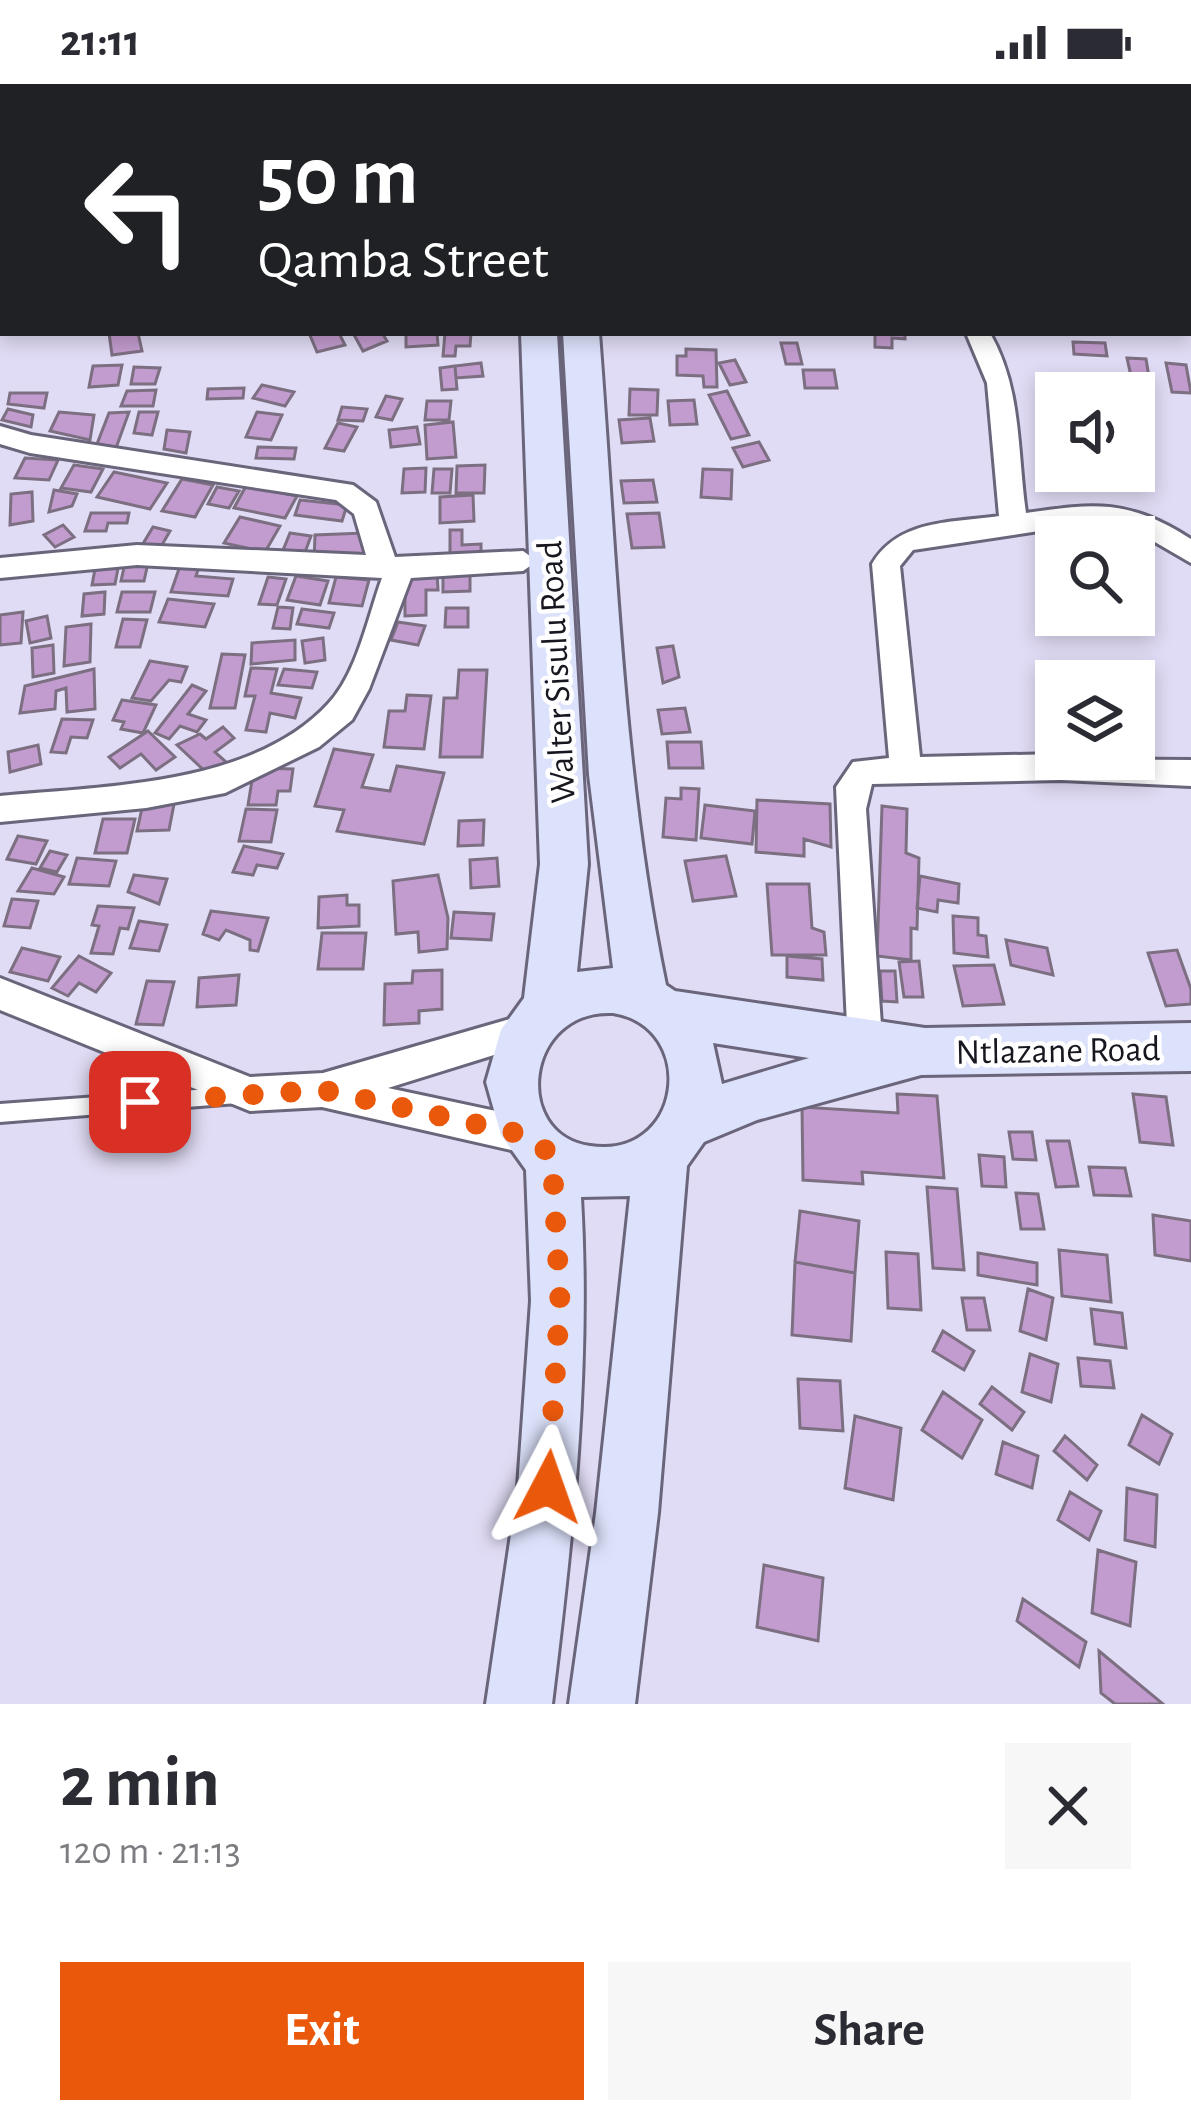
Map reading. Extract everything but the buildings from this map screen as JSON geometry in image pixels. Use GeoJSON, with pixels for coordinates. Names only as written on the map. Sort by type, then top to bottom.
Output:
{"type":"FeatureCollection","features":[{"type":"Feature","properties":{"kind":"street","name":"Walter Sisulu Road"},"geometry":{"type":"LineString","coordinates":[[537,1020],[564,864],[539,336]]}},
{"type":"Feature","properties":{"kind":"street","name":"Walter Sisulu Road"},"geometry":{"type":"LineString","coordinates":[[581,336],[612,775],[628,920],[653,1006]]}},
{"type":"Feature","properties":{"kind":"street"},"geometry":{"type":"LineString","coordinates":[[980,336],[1000,370],[1006,397],[1013,522]]}},
{"type":"Feature","properties":{"kind":"street"},"geometry":{"type":"LineString","coordinates":[[0,435],[61,449],[343,492],[366,509],[392,568],[358,681],[340,711],[308,738],[225,780],[146,795],[0,809]]}},
{"type":"Feature","properties":{"kind":"street"},"geometry":{"type":"LineString","coordinates":[[906,771],[886,563],[903,544],[1013,522],[1099,512],[1151,527],[1191,553]]}},
{"type":"Feature","properties":{"kind":"street"},"geometry":{"type":"LineString","coordinates":[[0,568],[137,555],[392,568],[523,561]]}},
{"type":"Feature","properties":{"kind":"street"},"geometry":{"type":"LineString","coordinates":[[864,1025],[852,788],[864,771],[1061,767],[1191,773]]}},
{"type":"Feature","properties":{"kind":"street"},"geometry":{"type":"LineString","coordinates":[[0,994],[250,1094],[323,1090],[537,1020],[587,994],[608,992],[653,1006],[693,1050],[698,1099],[675,1138],[602,1704]]}},
{"type":"Feature","properties":{"kind":"street","name":"Ntlazane Road"},"geometry":{"type":"LineString","coordinates":[[653,1006],[925,1052],[1191,1047]]}},
{"type":"Feature","properties":{"kind":"street"},"geometry":{"type":"LineString","coordinates":[[519,1704],[548,1487],[560,1301],[541,1146],[510,1090],[513,1058],[537,1020]]}},
{"type":"Feature","properties":{"kind":"street","name":"Ntlazane Road"},"geometry":{"type":"LineString","coordinates":[[675,1138],[756,1096],[925,1052]]}},
{"type":"Feature","properties":{"kind":"street"},"geometry":{"type":"LineString","coordinates":[[323,1090],[541,1146],[587,1170],[607,1171],[675,1138]]}},
{"type":"Feature","properties":{"kind":"lane"},"geometry":{"type":"LineString","coordinates":[[0,1113],[250,1094]]}},
{"type":"Feature","properties":{"kind":"route"},"geometry":{"type":"LineString","coordinates":[[140,1102],[323,1090],[530,1136],[552,1156],[560,1301],[548,1487]]}}]}
